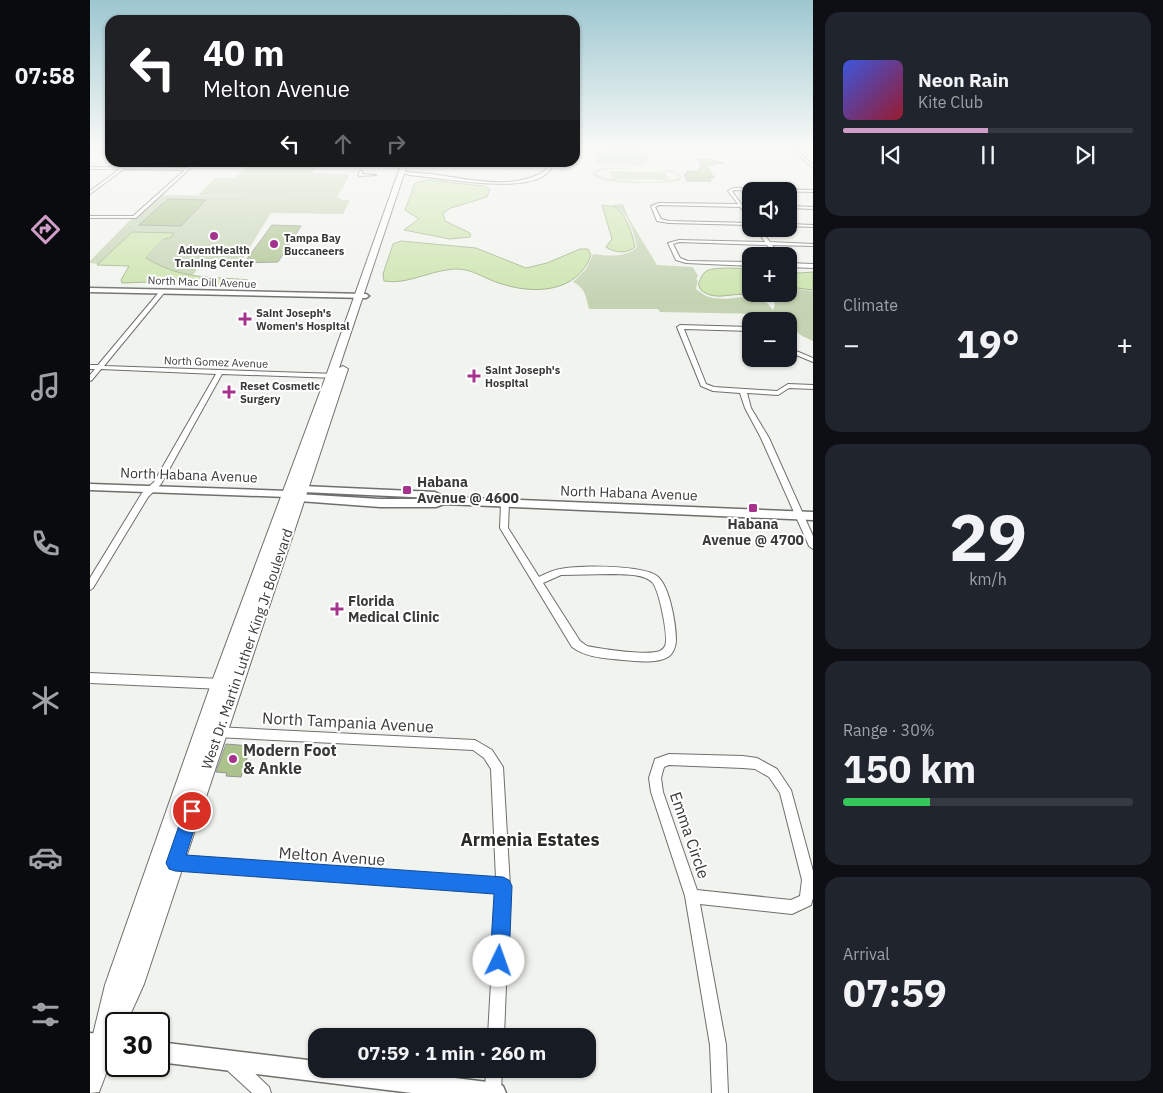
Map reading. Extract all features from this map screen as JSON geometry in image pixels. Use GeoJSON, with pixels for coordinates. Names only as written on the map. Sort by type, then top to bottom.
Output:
{"type":"FeatureCollection","features":[{"type":"Feature","properties":{"kind":"main road","name":"West Dr. Martin Luther King Jr Boulevard"},"geometry":{"type":"LineString","coordinates":[[90,1084],[103,1044],[116,985],[166,862],[210,732],[296,494],[396,200]]}},
{"type":"Feature","properties":{"kind":"street"},"geometry":{"type":"LineString","coordinates":[[90,217],[134,218],[154,200]]}},
{"type":"Feature","properties":{"kind":"street"},"geometry":{"type":"LineString","coordinates":[[737,200],[742,206]]}},
{"type":"Feature","properties":{"kind":"street"},"geometry":{"type":"LineString","coordinates":[[742,206],[659,204],[653,206],[659,220],[669,222],[742,224]]}},
{"type":"Feature","properties":{"kind":"street"},"geometry":{"type":"LineString","coordinates":[[797,207],[813,208]]}},
{"type":"Feature","properties":{"kind":"street"},"geometry":{"type":"LineString","coordinates":[[797,225],[813,226]]}},
{"type":"Feature","properties":{"kind":"street"},"geometry":{"type":"LineString","coordinates":[[764,237],[771,247]]}},
{"type":"Feature","properties":{"kind":"street"},"geometry":{"type":"LineString","coordinates":[[742,264],[688,262],[678,259],[670,243],[679,241],[813,245]]}},
{"type":"Feature","properties":{"kind":"street"},"geometry":{"type":"LineString","coordinates":[[797,265],[813,266]]}},
{"type":"Feature","properties":{"kind":"street","name":"North Mac Dill Avenue"},"geometry":{"type":"LineString","coordinates":[[90,290],[362,298]]}},
{"type":"Feature","properties":{"kind":"street"},"geometry":{"type":"LineString","coordinates":[[90,379],[162,292]]}},
{"type":"Feature","properties":{"kind":"street"},"geometry":{"type":"LineString","coordinates":[[742,329],[680,327],[703,385],[713,389],[778,393],[788,386],[813,387]]}},
{"type":"Feature","properties":{"kind":"street"},"geometry":{"type":"LineString","coordinates":[[797,353],[813,360]]}},
{"type":"Feature","properties":{"kind":"street","name":"North Gomez Avenue"},"geometry":{"type":"LineString","coordinates":[[90,367],[335,376]]}},
{"type":"Feature","properties":{"kind":"street"},"geometry":{"type":"LineString","coordinates":[[90,586],[145,495],[157,484],[220,372]]}},
{"type":"Feature","properties":{"kind":"street"},"geometry":{"type":"LineString","coordinates":[[743,391],[748,408],[765,438],[813,546]]}},
{"type":"Feature","properties":{"kind":"street","name":"North Habana Avenue"},"geometry":{"type":"LineString","coordinates":[[90,487],[296,494],[380,502],[436,503],[443,500],[813,516]]}},
{"type":"Feature","properties":{"kind":"street"},"geometry":{"type":"LineString","coordinates":[[505,503],[504,528],[537,582],[576,644],[584,650],[652,656],[662,655],[670,649],[672,641],[661,588],[656,579],[634,572],[560,572],[537,582]]}},
{"type":"Feature","properties":{"kind":"street"},"geometry":{"type":"LineString","coordinates":[[90,678],[227,685]]}},
{"type":"Feature","properties":{"kind":"street","name":"North Tampania Avenue"},"geometry":{"type":"LineString","coordinates":[[210,732],[475,745],[488,754],[497,767],[503,886]]}},
{"type":"Feature","properties":{"kind":"street","name":"Emma Circle"},"geometry":{"type":"LineString","coordinates":[[692,896],[792,907],[806,900],[809,880],[785,790],[773,773],[757,764],[743,762],[669,759],[659,762],[655,778],[657,792],[692,896],[718,1045],[720,1093]]}},
{"type":"Feature","properties":{"kind":"street","name":"Melton Avenue"},"geometry":{"type":"LineString","coordinates":[[166,862],[503,886]]}},
{"type":"Feature","properties":{"kind":"street"},"geometry":{"type":"LineString","coordinates":[[496,1028],[503,886]]}},
{"type":"Feature","properties":{"kind":"street"},"geometry":{"type":"LineString","coordinates":[[170,1053],[494,1093],[494,1078]]}},
{"type":"Feature","properties":{"kind":"street"},"geometry":{"type":"LineString","coordinates":[[230,1061],[263,1093]]}},
{"type":"Feature","properties":{"kind":"shaded area","name":"AdventHealth Training Center"},"geometry":{"type":"Polygon","coordinates":[[[155,200],[350,200],[343,214],[271,213],[242,260],[206,259],[204,261],[207,261],[204,266],[200,266],[192,276],[172,272],[146,259],[165,239],[170,238],[132,233],[98,264],[90,263],[132,218],[135,218],[155,200]]]}},
{"type":"Feature","properties":{"kind":"shaded area"},"geometry":{"type":"Polygon","coordinates":[[[409,200],[477,200],[451,208],[443,213],[445,221],[468,232],[471,234],[470,237],[450,239],[404,230],[419,219],[405,210],[409,200]]]}},
{"type":"Feature","properties":{"kind":"shaded area"},"geometry":{"type":"Polygon","coordinates":[[[623,204],[628,217],[657,265],[693,267],[698,276],[696,279],[698,280],[696,289],[706,296],[726,299],[742,297],[742,302],[764,302],[773,310],[774,302],[797,302],[797,289],[813,291],[813,341],[797,332],[797,312],[742,312],[742,314],[660,312],[658,309],[589,309],[583,290],[573,282],[586,269],[593,254],[622,255],[637,247],[632,229],[626,217],[618,208],[612,205],[623,204]]]}},
{"type":"Feature","properties":{"kind":"shaded area"},"geometry":{"type":"Polygon","coordinates":[[[602,205],[616,207],[620,211],[629,225],[635,247],[628,251],[620,252],[606,247],[612,239],[602,205]]]}},
{"type":"Feature","properties":{"kind":"shaded area"},"geometry":{"type":"Polygon","coordinates":[[[132,232],[174,233],[170,238],[164,239],[146,258],[159,265],[183,274],[248,280],[251,283],[233,286],[149,282],[122,283],[121,280],[129,266],[97,265],[132,232]]]}},
{"type":"Feature","properties":{"kind":"shaded area"},"geometry":{"type":"Polygon","coordinates":[[[401,241],[476,248],[526,268],[547,263],[580,249],[588,249],[591,255],[585,268],[576,277],[565,284],[553,288],[526,289],[512,287],[462,269],[446,270],[402,281],[384,281],[383,274],[393,244],[401,241]]]}},
{"type":"Feature","properties":{"kind":"shaded area"},"geometry":{"type":"Polygon","coordinates":[[[711,269],[742,269],[742,294],[718,296],[707,294],[701,290],[699,284],[703,274],[711,269]]]}},
{"type":"Feature","properties":{"kind":"shaded area"},"geometry":{"type":"Polygon","coordinates":[[[797,272],[813,272],[813,290],[797,288],[797,272]]]}},
{"type":"Feature","properties":{"kind":"building"},"geometry":{"type":"Polygon","coordinates":[[[167,200],[206,200],[181,226],[139,225],[167,200]]]}},
{"type":"Feature","properties":{"kind":"building","name":"Tampa Bay Buccaneers"},"geometry":{"type":"Polygon","coordinates":[[[272,225],[301,226],[278,262],[244,263],[272,225]]]}},
{"type":"Feature","properties":{"kind":"building","name":"Modern Foot & Ankle"},"geometry":{"type":"Polygon","coordinates":[[[226,744],[251,746],[241,777],[226,776],[227,773],[216,772],[226,744]]]}},
{"type":"Feature","properties":{"kind":"place","name":"AdventHealth Training Center"},"geometry":{"type":"Point","coordinates":[214,236]}},
{"type":"Feature","properties":{"kind":"place","name":"Tampa Bay Buccaneers"},"geometry":{"type":"Point","coordinates":[274,244]}},
{"type":"Feature","properties":{"kind":"place","name":"Saint Joseph's Women's Hospital"},"geometry":{"type":"Point","coordinates":[245,319]}},
{"type":"Feature","properties":{"kind":"place","name":"Saint Joseph's Hospital"},"geometry":{"type":"Point","coordinates":[474,376]}},
{"type":"Feature","properties":{"kind":"place","name":"Reset Cosmetic Surgery"},"geometry":{"type":"Point","coordinates":[229,392]}},
{"type":"Feature","properties":{"kind":"place","name":"Habana Avenue @ 4600"},"geometry":{"type":"Point","coordinates":[407,490]}},
{"type":"Feature","properties":{"kind":"place","name":"Habana Avenue @ 4700"},"geometry":{"type":"Point","coordinates":[753,508]}},
{"type":"Feature","properties":{"kind":"place","name":"Florida Medical Clinic"},"geometry":{"type":"Point","coordinates":[337,609]}},
{"type":"Feature","properties":{"kind":"place","name":"Modern Foot & Ankle"},"geometry":{"type":"Point","coordinates":[233,759]}},
{"type":"Feature","properties":{"kind":"district","name":"Armenia Estates"},"geometry":{"type":"Point","coordinates":[530,839]}},
{"type":"Feature","properties":{"kind":"route"},"geometry":{"type":"LineString","coordinates":[[192,811],[175,863],[503,886],[499,961]]}}]}
